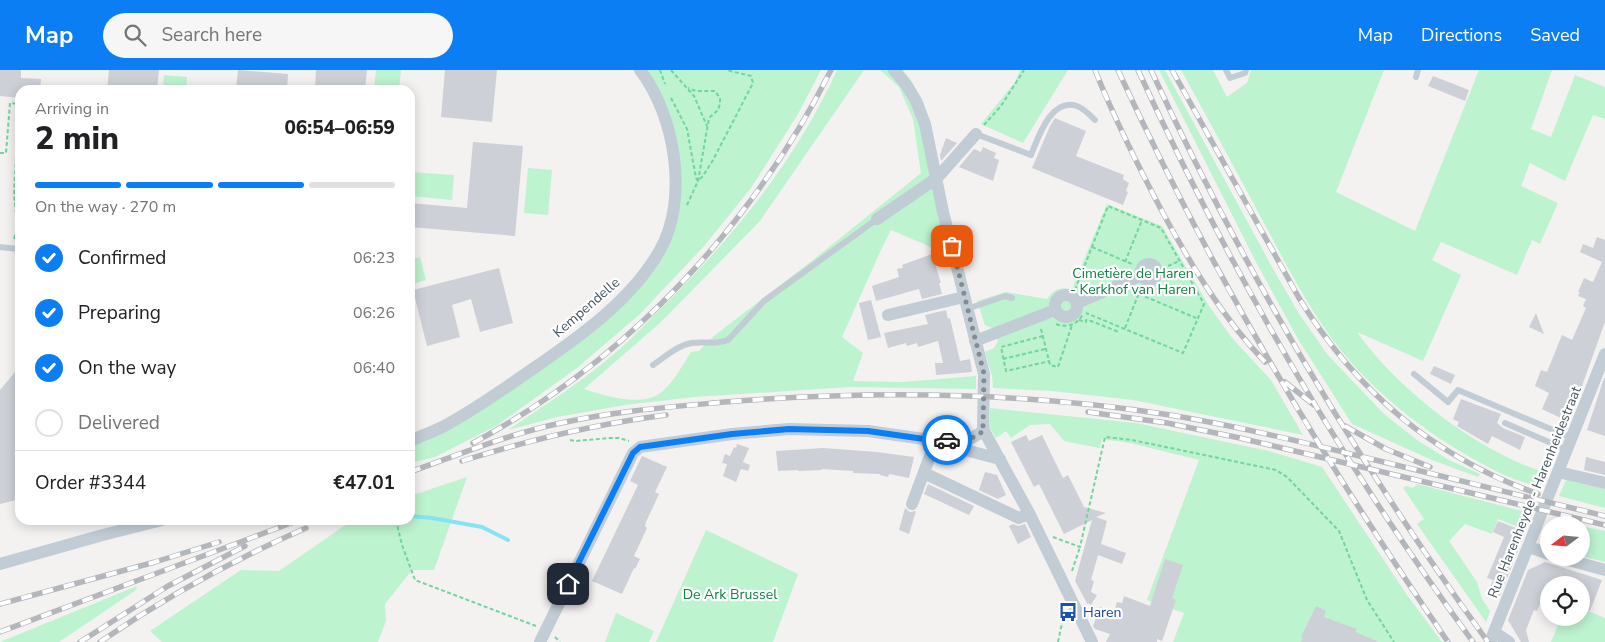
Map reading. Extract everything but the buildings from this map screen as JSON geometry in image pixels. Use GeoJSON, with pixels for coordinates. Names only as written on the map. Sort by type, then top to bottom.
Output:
{"type":"FeatureCollection","features":[{"type":"Feature","properties":{"kind":"street","name":"Kempendelle"},"geometry":{"type":"LineString","coordinates":[[415,439],[473,410],[580,335],[618,303],[649,266],[660,249],[672,219],[674,168],[670,136],[659,103],[653,89],[640,70]]}},
{"type":"Feature","properties":{"kind":"street"},"geometry":{"type":"LineString","coordinates":[[894,70],[908,86],[916,101],[924,124],[965,303],[984,374],[984,429],[1029,513],[1092,642]]}},
{"type":"Feature","properties":{"kind":"street"},"geometry":{"type":"LineString","coordinates":[[877,219],[937,178],[976,134]]}},
{"type":"Feature","properties":{"kind":"street"},"geometry":{"type":"LineString","coordinates":[[975,341],[1037,317],[1059,315],[1070,317],[1077,308],[1143,274],[1146,265],[1168,266]]}},
{"type":"Feature","properties":{"kind":"street"},"geometry":{"type":"LineString","coordinates":[[1054,316],[1054,305],[1060,296],[1066,294],[1077,308]]}},
{"type":"Feature","properties":{"kind":"street"},"geometry":{"type":"LineString","coordinates":[[888,315],[965,303]]}},
{"type":"Feature","properties":{"kind":"street","name":"Rue Harenheyde - Harenheidestraat"},"geometry":{"type":"LineString","coordinates":[[1492,637],[1605,354]]}},
{"type":"Feature","properties":{"kind":"street"},"geometry":{"type":"LineString","coordinates":[[540,642],[633,453],[640,447],[732,434],[789,429],[868,431],[924,439],[966,441],[984,429]]}},
{"type":"Feature","properties":{"kind":"street"},"geometry":{"type":"LineString","coordinates":[[924,439],[1000,459]]}},
{"type":"Feature","properties":{"kind":"street"},"geometry":{"type":"LineString","coordinates":[[912,504],[930,456]]}},
{"type":"Feature","properties":{"kind":"street"},"geometry":{"type":"LineString","coordinates":[[924,473],[1019,518],[1029,513]]}},
{"type":"Feature","properties":{"kind":"street"},"geometry":{"type":"LineString","coordinates":[[1557,475],[1605,483]]}},
{"type":"Feature","properties":{"kind":"street"},"geometry":{"type":"LineString","coordinates":[[0,564],[142,525]]}},
{"type":"Feature","properties":{"kind":"street"},"geometry":{"type":"LineString","coordinates":[[1529,547],[1540,551]]}},
{"type":"Feature","properties":{"kind":"street"},"geometry":{"type":"LineString","coordinates":[[1590,566],[1605,570]]}},
{"type":"Feature","properties":{"kind":"street"},"geometry":{"type":"LineString","coordinates":[[1492,637],[1509,642]]}},
{"type":"Feature","properties":{"kind":"lane"},"geometry":{"type":"LineString","coordinates":[[1226,70],[1230,78],[1245,73],[1246,70]]}},
{"type":"Feature","properties":{"kind":"lane"},"geometry":{"type":"LineString","coordinates":[[1416,77],[1418,70]]}},
{"type":"Feature","properties":{"kind":"lane"},"geometry":{"type":"LineString","coordinates":[[976,134],[1031,155],[1047,118],[1056,109],[1076,105],[1095,120]]}},
{"type":"Feature","properties":{"kind":"lane"},"geometry":{"type":"LineString","coordinates":[[653,365],[684,345],[721,343],[728,340],[736,334],[747,318],[764,301],[877,219]]}},
{"type":"Feature","properties":{"kind":"lane"},"geometry":{"type":"LineString","coordinates":[[0,247],[15,248]]}},
{"type":"Feature","properties":{"kind":"lane"},"geometry":{"type":"LineString","coordinates":[[965,303],[1005,296],[1012,298]]}},
{"type":"Feature","properties":{"kind":"lane"},"geometry":{"type":"LineString","coordinates":[[1414,374],[1448,402],[1458,390],[1572,438]]}},
{"type":"Feature","properties":{"kind":"lane"},"geometry":{"type":"LineString","coordinates":[[1505,423],[1567,450]]}},
{"type":"Feature","properties":{"kind":"path"},"geometry":{"type":"LineString","coordinates":[[660,70],[667,90]]}},
{"type":"Feature","properties":{"kind":"path"},"geometry":{"type":"LineString","coordinates":[[671,70],[688,88],[707,126]]}},
{"type":"Feature","properties":{"kind":"path"},"geometry":{"type":"LineString","coordinates":[[698,181],[713,160],[753,83],[751,76],[726,70]]}},
{"type":"Feature","properties":{"kind":"path"},"geometry":{"type":"LineString","coordinates":[[976,134],[1001,106],[1024,70]]}},
{"type":"Feature","properties":{"kind":"path"},"geometry":{"type":"LineString","coordinates":[[672,219],[683,213],[698,181],[709,118],[718,110],[720,104],[718,94],[715,91],[696,91],[688,88]]}},
{"type":"Feature","properties":{"kind":"path"},"geometry":{"type":"LineString","coordinates":[[670,96],[688,129],[698,181]]}},
{"type":"Feature","properties":{"kind":"path"},"geometry":{"type":"LineString","coordinates":[[0,153],[6,153],[10,103],[15,104]]}},
{"type":"Feature","properties":{"kind":"path"},"geometry":{"type":"LineString","coordinates":[[1037,317],[1050,365],[1058,367],[1077,308],[1092,247],[1108,206],[1161,228],[1168,266],[1204,304],[1183,353],[1077,308]]}},
{"type":"Feature","properties":{"kind":"path"},"geometry":{"type":"LineString","coordinates":[[1125,262],[1142,220]]}},
{"type":"Feature","properties":{"kind":"path"},"geometry":{"type":"LineString","coordinates":[[1092,247],[1125,262],[1143,274],[1139,294],[1125,329]]}},
{"type":"Feature","properties":{"kind":"path"},"geometry":{"type":"LineString","coordinates":[[1139,294],[1198,319]]}},
{"type":"Feature","properties":{"kind":"path"},"geometry":{"type":"LineString","coordinates":[[1077,308],[1086,322],[1086,320],[1091,321],[1119,332]]}},
{"type":"Feature","properties":{"kind":"path"},"geometry":{"type":"LineString","coordinates":[[1091,321],[1093,315]]}},
{"type":"Feature","properties":{"kind":"path"},"geometry":{"type":"LineString","coordinates":[[1054,316],[1058,325],[1072,325]]}},
{"type":"Feature","properties":{"kind":"path"},"geometry":{"type":"LineString","coordinates":[[1043,336],[1001,347],[1006,371],[1050,361]]}},
{"type":"Feature","properties":{"kind":"path"},"geometry":{"type":"LineString","coordinates":[[1004,359],[1046,349]]}},
{"type":"Feature","properties":{"kind":"path"},"geometry":{"type":"LineString","coordinates":[[1069,574],[1072,571],[1080,547],[1105,437],[1132,440],[1276,470],[1287,477],[1340,531],[1367,600],[1394,642]]}},
{"type":"Feature","properties":{"kind":"path"},"geometry":{"type":"LineString","coordinates":[[570,440],[619,438],[640,447]]}},
{"type":"Feature","properties":{"kind":"path"},"geometry":{"type":"LineString","coordinates":[[397,525],[402,545],[416,580],[546,630]]}},
{"type":"Feature","properties":{"kind":"path"},"geometry":{"type":"LineString","coordinates":[[1042,540],[1052,536],[1080,547]]}},
{"type":"Feature","properties":{"kind":"path"},"geometry":{"type":"LineString","coordinates":[[1058,642],[1065,610]]}},
{"type":"Feature","properties":{"kind":"green space"},"geometry":{"type":"Polygon","coordinates":[[[376,70],[401,70],[400,85],[374,85],[376,70]]]}},
{"type":"Feature","properties":{"kind":"green space"},"geometry":{"type":"Polygon","coordinates":[[[644,70],[821,70],[798,114],[751,188],[705,245],[640,314],[577,368],[496,426],[435,457],[415,462],[415,440],[589,334],[653,266],[679,175],[677,141],[669,113],[644,70]]]}},
{"type":"Feature","properties":{"kind":"green space"},"geometry":{"type":"Polygon","coordinates":[[[837,70],[864,70],[760,221],[661,322],[584,389],[615,398],[638,400],[658,395],[673,380],[691,352],[699,351],[714,336],[813,260],[921,173],[913,119],[899,87],[880,70],[903,70],[924,103],[934,196],[945,250],[940,251],[891,230],[842,337],[863,353],[853,381],[903,382],[976,376],[976,389],[850,387],[694,397],[625,405],[557,417],[508,430],[577,383],[616,352],[640,330],[707,260],[733,231],[780,170],[801,138],[837,70]]]}},
{"type":"Feature","properties":{"kind":"green space"},"geometry":{"type":"Polygon","coordinates":[[[1020,70],[1068,70],[1023,143],[981,124],[1015,82],[1020,70]]]}},
{"type":"Feature","properties":{"kind":"green space"},"geometry":{"type":"Polygon","coordinates":[[[1159,70],[1165,70],[1272,267],[1298,312],[1327,354],[1384,414],[1417,440],[1449,460],[1480,474],[1478,477],[1432,460],[1352,424],[1298,339],[1256,262],[1159,70]]]}},
{"type":"Feature","properties":{"kind":"green space"},"geometry":{"type":"Polygon","coordinates":[[[1181,70],[1213,70],[1227,97],[1247,83],[1251,70],[1384,70],[1336,192],[1415,231],[1479,70],[1552,70],[1531,129],[1551,137],[1575,75],[1605,87],[1605,119],[1593,115],[1565,181],[1530,163],[1521,186],[1558,203],[1540,244],[1532,240],[1517,275],[1441,242],[1432,260],[1461,275],[1423,361],[1357,332],[1374,354],[1395,376],[1441,416],[1493,450],[1546,473],[1540,488],[1499,473],[1427,430],[1386,398],[1349,360],[1324,328],[1300,290],[1181,70]]]}},
{"type":"Feature","properties":{"kind":"green space"},"geometry":{"type":"Polygon","coordinates":[[[164,75],[187,77],[186,85],[163,85],[164,75]]]}},
{"type":"Feature","properties":{"kind":"green space"},"geometry":{"type":"Polygon","coordinates":[[[528,168],[552,170],[548,215],[524,213],[528,168]]]}},
{"type":"Feature","properties":{"kind":"green space"},"geometry":{"type":"Polygon","coordinates":[[[415,172],[454,175],[452,200],[415,196],[415,172]]]}},
{"type":"Feature","properties":{"kind":"green space","name":"Cimetière de Haren - Kerkhof van Haren"},"geometry":{"type":"Polygon","coordinates":[[[1107,204],[1162,226],[1209,306],[1232,338],[1271,380],[1303,435],[1133,400],[1052,391],[993,388],[992,376],[985,352],[994,348],[998,341],[992,328],[985,325],[977,301],[1006,292],[1047,299],[1058,289],[1072,289],[1107,204]]]}},
{"type":"Feature","properties":{"kind":"green space"},"geometry":{"type":"Polygon","coordinates":[[[420,257],[426,280],[415,283],[415,258],[420,257]]]}},
{"type":"Feature","properties":{"kind":"green space"},"geometry":{"type":"Polygon","coordinates":[[[990,408],[1136,423],[1269,451],[1322,467],[1407,595],[1442,642],[1173,642],[1184,613],[1147,600],[1199,460],[1130,443],[1102,439],[1100,448],[1064,441],[1050,424],[1030,425],[1011,438],[1006,431],[996,438],[989,427],[990,408]]]}},
{"type":"Feature","properties":{"kind":"green space"},"geometry":{"type":"Polygon","coordinates":[[[467,477],[434,570],[412,570],[385,604],[386,621],[378,642],[162,642],[150,631],[241,570],[279,571],[346,525],[415,525],[415,494],[467,477]]]}},
{"type":"Feature","properties":{"kind":"green space"},"geometry":{"type":"Polygon","coordinates":[[[1566,480],[1605,489],[1605,508],[1559,496],[1566,480]]]}},
{"type":"Feature","properties":{"kind":"green space"},"geometry":{"type":"Polygon","coordinates":[[[1417,484],[1530,513],[1526,523],[1521,528],[1498,519],[1492,534],[1465,524],[1449,541],[1477,582],[1482,599],[1490,611],[1486,622],[1417,524],[1424,519],[1403,488],[1406,486],[1413,488],[1417,484]]]}},
{"type":"Feature","properties":{"kind":"green space"},"geometry":{"type":"Polygon","coordinates":[[[1590,528],[1605,531],[1605,562],[1590,558],[1590,528]]]}},
{"type":"Feature","properties":{"kind":"green space","name":"De Ark Brussel"},"geometry":{"type":"Polygon","coordinates":[[[706,530],[798,574],[773,642],[656,642],[706,530]]]}},
{"type":"Feature","properties":{"kind":"green space"},"geometry":{"type":"Polygon","coordinates":[[[137,586],[136,590],[59,642],[0,642],[137,586]]]}},
{"type":"Feature","properties":{"kind":"green space"},"geometry":{"type":"Polygon","coordinates":[[[1590,612],[1605,618],[1605,642],[1551,642],[1558,626],[1590,626],[1590,612]]]}},
{"type":"Feature","properties":{"kind":"green space"},"geometry":{"type":"Polygon","coordinates":[[[616,613],[654,631],[649,642],[605,642],[616,613]]]}},
{"type":"Feature","properties":{"kind":"waterway"},"geometry":{"type":"LineString","coordinates":[[415,516],[482,527],[508,540]]}},
{"type":"Feature","properties":{"kind":"railway"},"geometry":{"type":"LineString","coordinates":[[473,443],[529,410],[583,372],[633,330],[680,284],[724,235],[764,182],[800,127],[831,70]]}},
{"type":"Feature","properties":{"kind":"railway"},"geometry":{"type":"LineString","coordinates":[[1095,70],[1136,162],[1186,254],[1222,310],[1265,362]]}},
{"type":"Feature","properties":{"kind":"railway"},"geometry":{"type":"LineString","coordinates":[[1118,70],[1153,145],[1191,219],[1271,363],[1357,504],[1448,642]]}},
{"type":"Feature","properties":{"kind":"railway"},"geometry":{"type":"LineString","coordinates":[[1138,70],[1173,145],[1211,219],[1291,365],[1379,506],[1473,642]]}},
{"type":"Feature","properties":{"kind":"railway"},"geometry":{"type":"LineString","coordinates":[[1151,70],[1225,219],[1264,292],[1306,364],[1394,505],[1488,642]]}},
{"type":"Feature","properties":{"kind":"railway"},"geometry":{"type":"LineString","coordinates":[[1172,70],[1299,298],[1346,363],[1373,392],[1432,441],[1500,479],[1538,494]]}},
{"type":"Feature","properties":{"kind":"railway"},"geometry":{"type":"LineString","coordinates":[[1285,382],[1314,405]]}},
{"type":"Feature","properties":{"kind":"railway"},"geometry":{"type":"LineString","coordinates":[[415,470],[522,433],[561,423],[622,412],[780,398],[948,395],[1115,407],[1195,419],[1294,440],[1605,516]]}},
{"type":"Feature","properties":{"kind":"railway"},"geometry":{"type":"LineString","coordinates":[[1088,412],[1167,423],[1240,438],[1605,525]]}},
{"type":"Feature","properties":{"kind":"railway"},"geometry":{"type":"LineString","coordinates":[[462,461],[563,433],[666,415]]}},
{"type":"Feature","properties":{"kind":"railway"},"geometry":{"type":"LineString","coordinates":[[1345,426],[1386,449],[1430,467]]}},
{"type":"Feature","properties":{"kind":"railway"},"geometry":{"type":"LineString","coordinates":[[0,632],[286,525]]}},
{"type":"Feature","properties":{"kind":"railway"},"geometry":{"type":"LineString","coordinates":[[100,642],[200,580],[306,528]]}},
{"type":"Feature","properties":{"kind":"railway"},"geometry":{"type":"LineString","coordinates":[[0,604],[155,562],[219,542]]}},
{"type":"Feature","properties":{"kind":"railway"},"geometry":{"type":"LineString","coordinates":[[80,642],[168,586],[245,546]]}},
{"type":"Feature","properties":{"kind":"way so far"},"geometry":{"type":"LineString","coordinates":[[947,440],[966,441],[984,431],[984,374],[952,246]]}},
{"type":"Feature","properties":{"kind":"place","name":"Haren"},"geometry":{"type":"Point","coordinates":[1068,612]}},
{"type":"Feature","properties":{"kind":"route"},"geometry":{"type":"LineString","coordinates":[[568,584],[633,453],[640,447],[732,434],[789,429],[868,431],[924,439],[947,440]]}}]}
